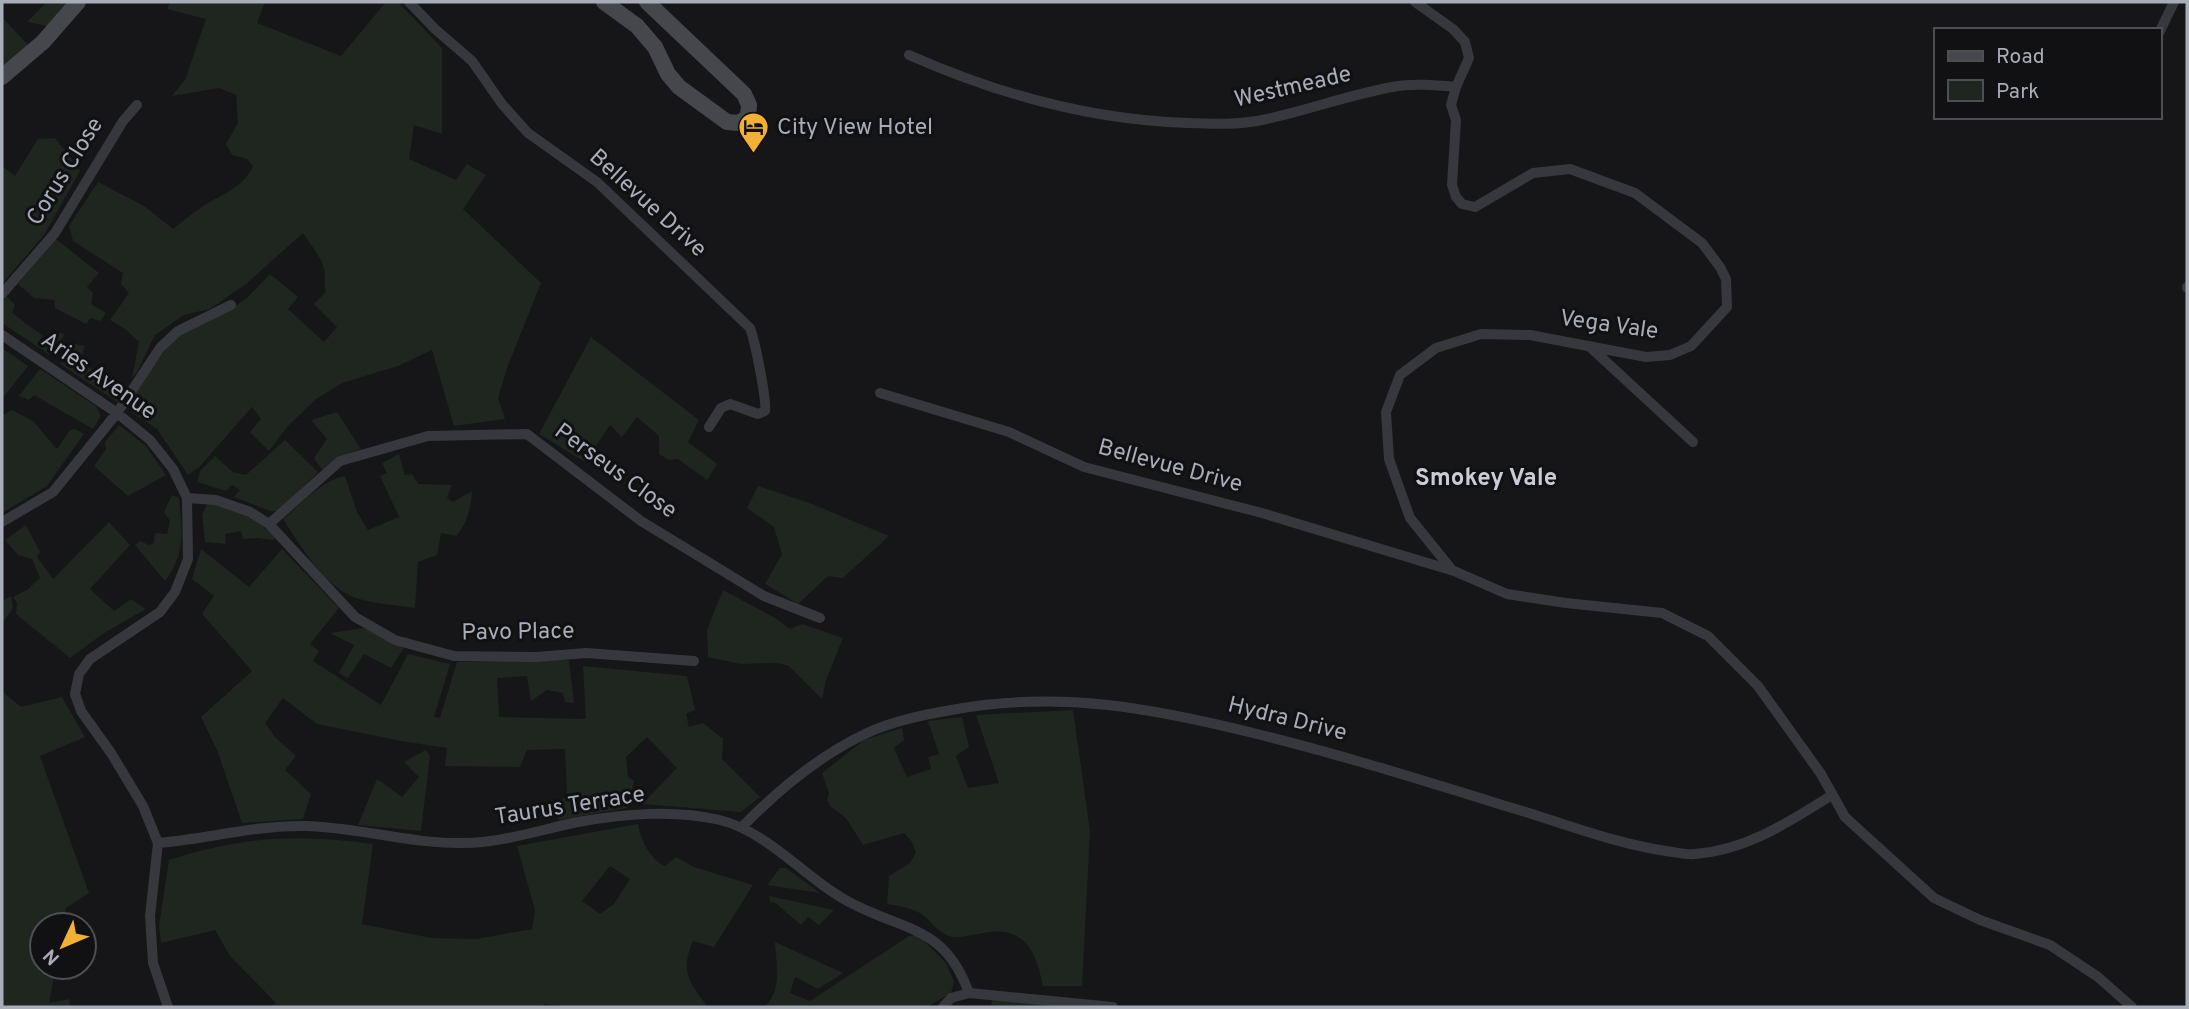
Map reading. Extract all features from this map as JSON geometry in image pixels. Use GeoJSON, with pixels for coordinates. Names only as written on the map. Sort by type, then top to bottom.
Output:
{"type":"FeatureCollection","features":[{"type":"Feature","properties":{"kind":"main road"},"geometry":{"type":"LineString","coordinates":[[2,77],[43,42],[78,2]]}},
{"type":"Feature","properties":{"kind":"main road"},"geometry":{"type":"LineString","coordinates":[[604,2],[637,26],[655,47],[668,74],[679,87],[727,122],[739,123],[748,117],[750,105],[744,94],[647,2]]}},
{"type":"Feature","properties":{"kind":"street","name":"Bellevue Drive"},"geometry":{"type":"LineString","coordinates":[[409,2],[472,61],[502,104],[528,133],[597,182],[750,328],[756,346],[765,411],[758,414],[730,404],[721,408],[709,427]]}},
{"type":"Feature","properties":{"kind":"street"},"geometry":{"type":"LineString","coordinates":[[1415,2],[1454,29],[1465,42],[1469,58],[1456,87]]}},
{"type":"Feature","properties":{"kind":"street"},"geometry":{"type":"LineString","coordinates":[[2161,29],[2174,2]]}},
{"type":"Feature","properties":{"kind":"street","name":"Westmeade"},"geometry":{"type":"LineString","coordinates":[[909,55],[956,76],[1030,99],[1114,117],[1168,122],[1231,124],[1261,120],[1393,87],[1456,87]]}},
{"type":"Feature","properties":{"kind":"street","name":"Vega Vale"},"geometry":{"type":"LineString","coordinates":[[1454,571],[1410,518],[1389,458],[1386,412],[1400,375],[1436,348],[1481,334],[1530,335],[1646,357],[1670,355],[1691,346],[1727,307],[1726,279],[1702,243],[1635,193],[1570,169],[1532,173],[1475,206],[1462,204],[1455,197],[1452,186],[1456,120],[1451,105],[1456,87]]}},
{"type":"Feature","properties":{"kind":"street","name":"Corus Close"},"geometry":{"type":"LineString","coordinates":[[2,294],[55,233],[123,121],[137,105]]}},
{"type":"Feature","properties":{"kind":"street"},"geometry":{"type":"LineString","coordinates":[[2,522],[53,492],[117,413],[160,348],[178,331],[231,305]]}},
{"type":"Feature","properties":{"kind":"street","name":"Aries Avenue"},"geometry":{"type":"LineString","coordinates":[[2,335],[117,413],[150,440],[173,469],[187,498],[188,559],[175,592],[160,612],[90,659],[79,674],[75,694],[81,711],[111,752],[143,806],[158,843],[150,916],[153,963],[168,1007]]}},
{"type":"Feature","properties":{"kind":"street"},"geometry":{"type":"LineString","coordinates":[[1589,346],[1693,442]]}},
{"type":"Feature","properties":{"kind":"street","name":"Bellevue Drive"},"geometry":{"type":"LineString","coordinates":[[880,393],[1009,432],[1084,467],[1262,513],[1454,571],[1507,594],[1662,613],[1708,636],[1758,686],[1821,774],[1845,817],[1934,898],[1980,920],[2050,945],[2098,977],[2132,1007]]}},
{"type":"Feature","properties":{"kind":"street","name":"Perseus Close"},"geometry":{"type":"LineString","coordinates":[[269,524],[340,461],[428,436],[527,433],[641,521],[764,596],[820,618]]}},
{"type":"Feature","properties":{"kind":"street","name":"Pavo Place"},"geometry":{"type":"LineString","coordinates":[[187,498],[216,500],[250,512],[269,524],[355,617],[395,640],[454,656],[537,657],[586,653],[694,661]]}},
{"type":"Feature","properties":{"kind":"street","name":"Hydra Drive"},"geometry":{"type":"LineString","coordinates":[[742,827],[768,800],[827,755],[868,732],[915,716],[974,705],[1027,701],[1096,702],[1185,716],[1344,755],[1638,847],[1691,855],[1729,850],[1741,845],[1777,829],[1832,795]]}},
{"type":"Feature","properties":{"kind":"street","name":"Taurus Terrace"},"geometry":{"type":"LineString","coordinates":[[158,843],[305,826],[462,843],[500,840],[578,822],[651,813],[718,820],[742,827],[828,890],[855,905],[918,930],[942,946],[961,970],[969,993]]}},
{"type":"Feature","properties":{"kind":"street"},"geometry":{"type":"LineString","coordinates":[[943,1007],[950,998],[969,993],[1113,1007]]}},
{"type":"Feature","properties":{"kind":"green space"},"geometry":{"type":"Polygon","coordinates":[[[43,2],[70,2],[48,26],[27,22],[45,4],[43,2]]]}},
{"type":"Feature","properties":{"kind":"green space"},"geometry":{"type":"Polygon","coordinates":[[[170,2],[265,2],[257,23],[341,56],[386,2],[398,2],[442,48],[442,134],[414,125],[409,159],[456,180],[467,164],[486,175],[463,209],[541,283],[498,398],[505,419],[454,426],[432,350],[398,366],[342,383],[316,399],[287,427],[269,451],[250,432],[261,419],[252,407],[200,466],[188,475],[157,429],[131,412],[132,397],[166,349],[182,334],[246,299],[270,274],[298,297],[288,309],[324,342],[337,327],[314,304],[326,292],[325,274],[319,258],[303,233],[246,284],[210,309],[184,315],[155,335],[132,378],[139,342],[110,320],[129,293],[121,284],[123,273],[73,241],[69,226],[98,182],[144,206],[173,229],[238,185],[253,166],[247,159],[232,155],[226,144],[238,123],[236,95],[219,88],[172,96],[185,80],[206,19],[167,9],[170,2]]]}},
{"type":"Feature","properties":{"kind":"green space"},"geometry":{"type":"Polygon","coordinates":[[[2,17],[31,48],[2,69],[2,17]]]}},
{"type":"Feature","properties":{"kind":"green space"},"geometry":{"type":"Polygon","coordinates":[[[55,138],[80,171],[44,235],[2,284],[2,166],[15,176],[38,139],[55,138]]]}},
{"type":"Feature","properties":{"kind":"green space"},"geometry":{"type":"Polygon","coordinates":[[[56,239],[99,273],[87,287],[93,293],[91,304],[106,313],[100,321],[91,318],[86,324],[55,308],[54,300],[34,298],[18,284],[56,239]]]}},
{"type":"Feature","properties":{"kind":"green space"},"geometry":{"type":"Polygon","coordinates":[[[6,296],[15,305],[12,313],[43,336],[40,339],[51,346],[59,333],[65,334],[50,355],[2,323],[2,302],[6,296]]]}},
{"type":"Feature","properties":{"kind":"green space"},"geometry":{"type":"Polygon","coordinates":[[[591,337],[699,420],[688,442],[717,464],[707,480],[678,459],[669,460],[659,454],[659,436],[637,417],[622,437],[610,425],[585,462],[539,434],[591,337]]]}},
{"type":"Feature","properties":{"kind":"green space"},"geometry":{"type":"Polygon","coordinates":[[[74,344],[85,346],[81,356],[82,363],[123,390],[117,402],[60,364],[74,344]]]}},
{"type":"Feature","properties":{"kind":"green space"},"geometry":{"type":"Polygon","coordinates":[[[2,348],[28,366],[2,399],[2,348]]]}},
{"type":"Feature","properties":{"kind":"green space"},"geometry":{"type":"Polygon","coordinates":[[[40,369],[96,406],[101,416],[93,429],[34,395],[29,400],[19,396],[40,369]]]}},
{"type":"Feature","properties":{"kind":"green space"},"geometry":{"type":"Polygon","coordinates":[[[12,410],[33,421],[57,449],[70,430],[75,429],[84,434],[47,486],[2,513],[2,415],[12,410]]]}},
{"type":"Feature","properties":{"kind":"green space"},"geometry":{"type":"Polygon","coordinates":[[[337,412],[361,449],[338,457],[322,470],[314,458],[327,439],[311,420],[337,412]]]}},
{"type":"Feature","properties":{"kind":"green space"},"geometry":{"type":"Polygon","coordinates":[[[119,425],[146,446],[166,475],[128,496],[94,466],[106,449],[105,442],[119,425]]]}},
{"type":"Feature","properties":{"kind":"green space"},"geometry":{"type":"Polygon","coordinates":[[[285,440],[318,472],[279,511],[270,511],[234,497],[240,490],[232,485],[226,491],[197,482],[200,471],[215,456],[233,472],[246,475],[285,440]]]}},
{"type":"Feature","properties":{"kind":"green space"},"geometry":{"type":"Polygon","coordinates":[[[399,454],[405,475],[412,474],[418,484],[452,485],[447,498],[453,502],[472,491],[468,515],[460,532],[456,536],[441,533],[437,555],[418,562],[415,608],[370,602],[345,593],[314,564],[283,519],[328,482],[345,476],[357,512],[368,530],[399,517],[380,476],[387,473],[382,463],[399,454]]]}},
{"type":"Feature","properties":{"kind":"green space"},"geometry":{"type":"Polygon","coordinates":[[[758,486],[812,504],[889,536],[843,578],[828,576],[798,604],[765,584],[782,554],[774,527],[747,508],[758,486]]]}},
{"type":"Feature","properties":{"kind":"green space"},"geometry":{"type":"Polygon","coordinates":[[[172,495],[179,498],[181,542],[172,571],[165,581],[135,545],[140,541],[149,545],[154,543],[155,533],[167,534],[170,521],[164,512],[172,495]]]}},
{"type":"Feature","properties":{"kind":"green space"},"geometry":{"type":"Polygon","coordinates":[[[213,503],[243,512],[276,536],[273,540],[243,539],[241,531],[225,534],[226,544],[205,542],[202,515],[207,504],[213,503]]]}},
{"type":"Feature","properties":{"kind":"green space"},"geometry":{"type":"Polygon","coordinates":[[[109,522],[130,545],[90,589],[114,611],[131,599],[146,609],[104,633],[70,658],[16,614],[17,603],[13,597],[27,590],[40,578],[32,559],[18,555],[5,540],[26,525],[40,552],[37,557],[53,579],[109,522]]]}},
{"type":"Feature","properties":{"kind":"green space"},"geometry":{"type":"Polygon","coordinates":[[[201,549],[249,587],[282,549],[339,608],[310,644],[319,651],[313,661],[381,705],[408,654],[450,664],[434,717],[440,718],[457,662],[569,660],[574,703],[565,702],[563,693],[547,690],[531,701],[527,676],[497,678],[499,717],[586,719],[583,666],[687,676],[695,710],[686,714],[689,727],[703,723],[723,739],[722,759],[760,797],[741,812],[642,804],[677,768],[647,737],[626,757],[628,777],[634,781],[627,808],[558,820],[556,806],[567,795],[565,749],[527,750],[520,767],[445,766],[447,748],[317,724],[283,698],[265,723],[275,737],[296,756],[285,770],[311,794],[303,819],[242,823],[217,750],[201,717],[252,671],[202,614],[214,596],[192,579],[201,549]]]}},
{"type":"Feature","properties":{"kind":"green space"},"geometry":{"type":"Polygon","coordinates":[[[723,590],[790,629],[802,624],[843,638],[826,680],[822,699],[789,666],[777,663],[740,664],[708,657],[707,630],[723,590]]]}},
{"type":"Feature","properties":{"kind":"green space"},"geometry":{"type":"Polygon","coordinates":[[[11,596],[13,608],[2,624],[2,601],[11,596]]]}},
{"type":"Feature","properties":{"kind":"green space"},"geometry":{"type":"Polygon","coordinates":[[[364,628],[404,648],[391,668],[364,654],[348,678],[339,673],[354,645],[330,633],[364,628]]]}},
{"type":"Feature","properties":{"kind":"green space"},"geometry":{"type":"Polygon","coordinates":[[[2,691],[21,707],[62,697],[85,737],[40,756],[89,893],[65,911],[28,911],[28,981],[53,981],[49,1003],[69,999],[70,1007],[2,1007],[2,691]]]}},
{"type":"Feature","properties":{"kind":"green space"},"geometry":{"type":"Polygon","coordinates":[[[1073,710],[1090,831],[1082,986],[1043,986],[1034,955],[1022,939],[1003,932],[948,936],[919,913],[887,904],[889,876],[910,863],[916,853],[912,842],[904,833],[863,845],[846,818],[830,806],[822,773],[864,740],[902,728],[904,740],[894,748],[907,777],[931,769],[928,757],[939,754],[928,721],[962,717],[969,747],[956,756],[968,788],[999,783],[976,715],[1073,710]]]}},
{"type":"Feature","properties":{"kind":"green space"},"geometry":{"type":"Polygon","coordinates":[[[426,750],[430,756],[421,831],[358,825],[377,779],[402,797],[419,777],[404,762],[426,750]]]}},
{"type":"Feature","properties":{"kind":"green space"},"geometry":{"type":"Polygon","coordinates":[[[638,824],[647,848],[655,859],[665,866],[676,857],[694,867],[753,885],[714,947],[693,941],[687,961],[688,976],[708,1007],[567,1007],[545,1004],[541,1007],[270,1007],[276,1003],[230,956],[215,930],[161,943],[159,925],[169,860],[222,846],[294,838],[373,844],[362,924],[431,938],[476,939],[532,929],[535,910],[517,846],[638,824]],[[610,866],[582,901],[600,914],[614,904],[630,879],[610,866]]]}},
{"type":"Feature","properties":{"kind":"green space"},"geometry":{"type":"Polygon","coordinates":[[[780,868],[786,868],[820,893],[767,885],[780,868]]]}},
{"type":"Feature","properties":{"kind":"green space"},"geometry":{"type":"Polygon","coordinates":[[[769,896],[834,910],[819,925],[808,917],[801,925],[774,902],[770,903],[769,896]]]}},
{"type":"Feature","properties":{"kind":"green space"},"geometry":{"type":"Polygon","coordinates":[[[918,935],[946,963],[954,982],[951,993],[927,1007],[764,1007],[770,1001],[776,985],[775,942],[843,973],[818,989],[795,977],[790,993],[810,1001],[909,936],[918,935]]]}},
{"type":"Feature","properties":{"kind":"green space"},"geometry":{"type":"Polygon","coordinates":[[[992,1000],[1057,1005],[1057,1007],[991,1007],[992,1000]]]}},
{"type":"Feature","properties":{"kind":"place","name":"City View Hotel"},"geometry":{"type":"Point","coordinates":[754,155]}},
{"type":"Feature","properties":{"kind":"district","name":"Smokey Vale"},"geometry":{"type":"Point","coordinates":[1486,479]}}]}
